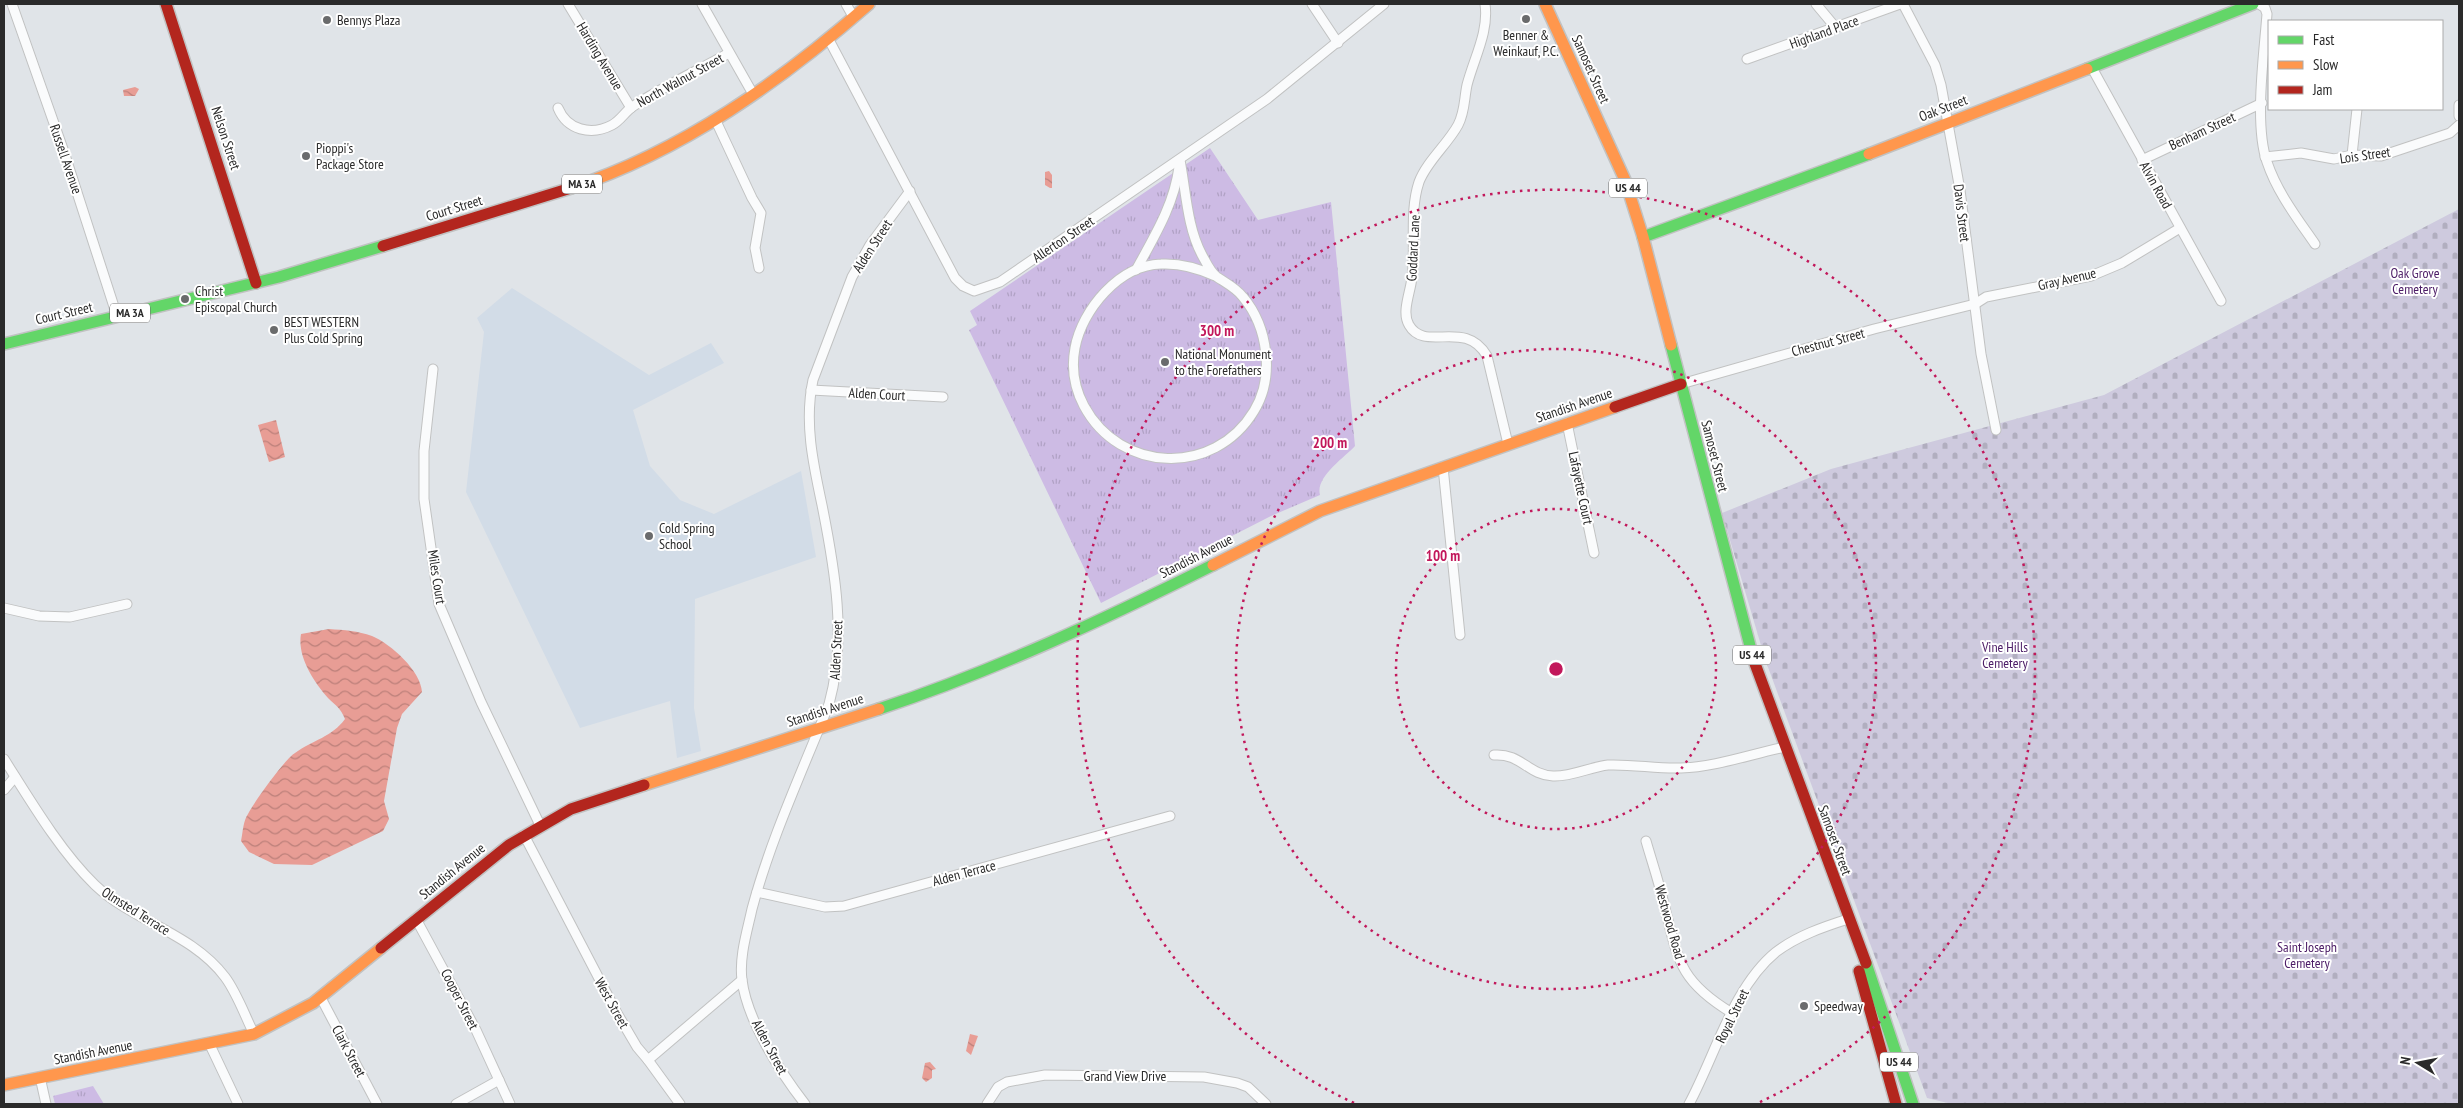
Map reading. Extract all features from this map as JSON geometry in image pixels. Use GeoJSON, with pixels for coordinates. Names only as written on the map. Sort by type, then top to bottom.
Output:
{"type":"FeatureCollection","features":[{"type":"Feature","properties":{"kind":"main road","name":"Nelson Street"},"geometry":{"type":"LineString","coordinates":[[166,4],[256,283]]}},
{"type":"Feature","properties":{"kind":"main road","name":"Court Street"},"geometry":{"type":"LineString","coordinates":[[4,344],[256,283],[517,204],[608,174],[643,160],[715,119],[753,94],[828,38],[869,4]]}},
{"type":"Feature","properties":{"kind":"main road","name":"Samoset Street"},"geometry":{"type":"LineString","coordinates":[[1545,4],[1625,180],[1643,237],[1751,652],[1848,919],[1855,931],[1913,1104]]}},
{"type":"Feature","properties":{"kind":"main road","name":"Oak Street"},"geometry":{"type":"LineString","coordinates":[[1643,237],[1751,199],[2253,4]]}},
{"type":"Feature","properties":{"kind":"main road","name":"Standish Avenue"},"geometry":{"type":"LineString","coordinates":[[4,1085],[210,1045],[254,1034],[321,998],[416,919],[524,835],[571,808],[931,692],[1014,659],[1111,616],[1320,511],[1681,384]]}},
{"type":"Feature","properties":{"kind":"main road","name":"Samoset Street"},"geometry":{"type":"LineString","coordinates":[[1848,919],[1849,932],[1896,1104]]}},
{"type":"Feature","properties":{"kind":"street","name":"Russell Avenue"},"geometry":{"type":"LineString","coordinates":[[12,4],[63,149],[117,316]]}},
{"type":"Feature","properties":{"kind":"street","name":"Harding Avenue"},"geometry":{"type":"LineString","coordinates":[[568,4],[631,108]]}},
{"type":"Feature","properties":{"kind":"street"},"geometry":{"type":"LineString","coordinates":[[702,4],[753,94]]}},
{"type":"Feature","properties":{"kind":"street"},"geometry":{"type":"LineString","coordinates":[[846,4],[854,18]]}},
{"type":"Feature","properties":{"kind":"street"},"geometry":{"type":"LineString","coordinates":[[1312,4],[1338,43]]}},
{"type":"Feature","properties":{"kind":"street","name":"Allerton Street"},"geometry":{"type":"LineString","coordinates":[[828,38],[955,278],[963,286],[974,290],[1000,282],[1180,160],[1267,99],[1384,4]]}},
{"type":"Feature","properties":{"kind":"street","name":"Goddard Lane"},"geometry":{"type":"LineString","coordinates":[[1485,4],[1482,39],[1467,86],[1462,117],[1451,136],[1427,167],[1417,192],[1414,258],[1406,317],[1412,330],[1418,334],[1428,337],[1464,337],[1474,340],[1482,346],[1487,356],[1508,444]]}},
{"type":"Feature","properties":{"kind":"street"},"geometry":{"type":"LineString","coordinates":[[1816,4],[1836,28]]}},
{"type":"Feature","properties":{"kind":"street","name":"Highland Place"},"geometry":{"type":"LineString","coordinates":[[1747,59],[1901,4]]}},
{"type":"Feature","properties":{"kind":"street","name":"Davis Street"},"geometry":{"type":"LineString","coordinates":[[1901,4],[1935,65],[1949,121],[1981,354],[1996,430]]}},
{"type":"Feature","properties":{"kind":"street"},"geometry":{"type":"LineString","coordinates":[[2259,4],[2267,14],[2260,134],[2265,156],[2280,191],[2315,244]]}},
{"type":"Feature","properties":{"kind":"street","name":"North Walnut Street"},"geometry":{"type":"LineString","coordinates":[[558,108],[563,120],[573,127],[585,130],[613,125],[631,108],[729,52]]}},
{"type":"Feature","properties":{"kind":"street","name":"Alvin Road"},"geometry":{"type":"LineString","coordinates":[[2092,68],[2221,301]]}},
{"type":"Feature","properties":{"kind":"street","name":"Benham Street"},"geometry":{"type":"LineString","coordinates":[[2142,160],[2262,103]]}},
{"type":"Feature","properties":{"kind":"street"},"geometry":{"type":"LineString","coordinates":[[2459,105],[2459,116]]}},
{"type":"Feature","properties":{"kind":"street"},"geometry":{"type":"LineString","coordinates":[[2352,155],[2357,110]]}},
{"type":"Feature","properties":{"kind":"street"},"geometry":{"type":"LineString","coordinates":[[715,119],[761,213],[755,248],[759,268]]}},
{"type":"Feature","properties":{"kind":"street","name":"Lois Street"},"geometry":{"type":"LineString","coordinates":[[2265,156],[2301,153],[2334,160],[2352,155],[2381,156],[2450,133],[2459,125]]}},
{"type":"Feature","properties":{"kind":"street"},"geometry":{"type":"LineString","coordinates":[[1136,270],[1170,206],[1176,186],[1180,160]]}},
{"type":"Feature","properties":{"kind":"street"},"geometry":{"type":"LineString","coordinates":[[1180,160],[1192,228],[1199,250],[1215,276]]}},
{"type":"Feature","properties":{"kind":"street","name":"Alden Street"},"geometry":{"type":"LineString","coordinates":[[804,1104],[793,1089],[765,1040],[751,1010],[742,980],[742,961],[746,934],[768,854],[820,727],[836,679],[839,643],[837,601],[811,445],[809,409],[811,390],[820,360],[852,277],[870,245],[910,191]]}},
{"type":"Feature","properties":{"kind":"street","name":"Gray Avenue"},"geometry":{"type":"LineString","coordinates":[[1975,304],[1986,297],[2002,293],[2091,276],[2122,263],[2180,228]]}},
{"type":"Feature","properties":{"kind":"street"},"geometry":{"type":"LineString","coordinates":[[1160,264],[1178,264],[1198,268],[1215,276],[1225,281],[1243,297],[1263,332],[1266,353],[1262,392],[1254,410],[1228,439],[1192,456],[1173,460],[1129,451],[1101,432],[1082,402],[1073,376],[1072,367],[1075,346],[1086,317],[1108,289],[1136,270],[1160,264]]}},
{"type":"Feature","properties":{"kind":"street","name":"Chestnut Street"},"geometry":{"type":"LineString","coordinates":[[1681,384],[1874,329],[1975,304]]}},
{"type":"Feature","properties":{"kind":"street","name":"Miles Court"},"geometry":{"type":"LineString","coordinates":[[433,370],[424,451],[424,500],[439,604],[481,702],[540,825]]}},
{"type":"Feature","properties":{"kind":"street","name":"Alden Court"},"geometry":{"type":"LineString","coordinates":[[811,390],[944,397]]}},
{"type":"Feature","properties":{"kind":"street","name":"Lafayette Court"},"geometry":{"type":"LineString","coordinates":[[1567,423],[1594,553]]}},
{"type":"Feature","properties":{"kind":"street"},"geometry":{"type":"LineString","coordinates":[[1443,468],[1460,635]]}},
{"type":"Feature","properties":{"kind":"street"},"geometry":{"type":"LineString","coordinates":[[4,608],[39,616],[70,617],[128,604]]}},
{"type":"Feature","properties":{"kind":"street"},"geometry":{"type":"LineString","coordinates":[[1494,755],[1506,754],[1518,759],[1530,770],[1555,777],[1610,765],[1674,768],[1700,766],[1785,747]]}},
{"type":"Feature","properties":{"kind":"street","name":"Olmsted Terrace"},"geometry":{"type":"LineString","coordinates":[[4,759],[48,826],[95,885],[114,901],[202,954],[225,977],[254,1034]]}},
{"type":"Feature","properties":{"kind":"street"},"geometry":{"type":"LineString","coordinates":[[4,790],[15,777]]}},
{"type":"Feature","properties":{"kind":"street","name":"Alden Terrace"},"geometry":{"type":"LineString","coordinates":[[757,892],[825,907],[844,906],[1170,816]]}},
{"type":"Feature","properties":{"kind":"street","name":"West Street"},"geometry":{"type":"LineString","coordinates":[[524,835],[617,1013],[637,1047],[680,1104]]}},
{"type":"Feature","properties":{"kind":"street","name":"Westwood Road"},"geometry":{"type":"LineString","coordinates":[[1646,841],[1664,904],[1671,938],[1681,964],[1697,988],[1710,1000],[1732,1013]]}},
{"type":"Feature","properties":{"kind":"street","name":"Cooper Street"},"geometry":{"type":"LineString","coordinates":[[416,919],[446,972],[510,1104]]}},
{"type":"Feature","properties":{"kind":"street","name":"Royal Street"},"geometry":{"type":"LineString","coordinates":[[1689,1104],[1732,1013],[1750,980],[1776,952],[1807,934],[1848,919]]}},
{"type":"Feature","properties":{"kind":"street"},"geometry":{"type":"LineString","coordinates":[[648,1060],[742,980]]}},
{"type":"Feature","properties":{"kind":"street","name":"Clark Street"},"geometry":{"type":"LineString","coordinates":[[321,998],[377,1104]]}},
{"type":"Feature","properties":{"kind":"street"},"geometry":{"type":"LineString","coordinates":[[210,1045],[238,1104]]}},
{"type":"Feature","properties":{"kind":"street","name":"Grand View Drive"},"geometry":{"type":"LineString","coordinates":[[987,1104],[998,1087],[1007,1082],[1045,1076],[1204,1077],[1237,1083],[1258,1094],[1266,1104]]}},
{"type":"Feature","properties":{"kind":"street"},"geometry":{"type":"LineString","coordinates":[[40,1078],[46,1104]]}},
{"type":"Feature","properties":{"kind":"street"},"geometry":{"type":"LineString","coordinates":[[456,1104],[499,1080]]}},
{"type":"Feature","properties":{"kind":"shaded area","name":"Cold Spring School"},"geometry":{"type":"Polygon","coordinates":[[[512,288],[649,375],[711,343],[724,363],[633,410],[650,466],[680,500],[714,514],[801,471],[816,557],[695,599],[694,708],[701,751],[677,758],[670,701],[580,728],[466,492],[484,332],[477,318],[512,288]]]}},
{"type":"Feature","properties":{"kind":"green space"},"geometry":{"type":"Polygon","coordinates":[[[1210,148],[1258,220],[1331,202],[1355,446],[1326,475],[1322,481],[1320,495],[1271,516],[1101,603],[969,330],[977,325],[970,311],[1210,148]]]}},
{"type":"Feature","properties":{"kind":"green space","name":"Vine Hills Cemetery"},"geometry":{"type":"Polygon","coordinates":[[[2459,209],[2459,1104],[1952,1104],[1927,1098],[1765,659],[1722,513],[1831,469],[2104,395],[2459,209]]]}},
{"type":"Feature","properties":{"kind":"green space"},"geometry":{"type":"Polygon","coordinates":[[[93,1086],[104,1104],[55,1104],[53,1096],[93,1086]]]}},
{"type":"Feature","properties":{"kind":"water"},"geometry":{"type":"Polygon","coordinates":[[[135,87],[139,89],[135,96],[124,96],[123,90],[135,87]]]}},
{"type":"Feature","properties":{"kind":"water"},"geometry":{"type":"Polygon","coordinates":[[[1049,171],[1052,175],[1052,188],[1045,185],[1045,172],[1049,171]]]}},
{"type":"Feature","properties":{"kind":"water"},"geometry":{"type":"Polygon","coordinates":[[[276,420],[285,457],[269,462],[258,425],[276,420]]]}},
{"type":"Feature","properties":{"kind":"water"},"geometry":{"type":"Polygon","coordinates":[[[329,629],[367,634],[388,645],[411,667],[422,692],[402,714],[397,728],[384,801],[389,819],[383,831],[312,865],[274,864],[249,852],[241,841],[244,823],[251,808],[290,757],[334,730],[345,719],[340,709],[317,684],[307,668],[301,651],[301,634],[329,629]]]}},
{"type":"Feature","properties":{"kind":"water"},"geometry":{"type":"Polygon","coordinates":[[[970,1034],[978,1036],[971,1055],[966,1051],[970,1034]]]}},
{"type":"Feature","properties":{"kind":"water"},"geometry":{"type":"Polygon","coordinates":[[[930,1062],[936,1069],[932,1070],[932,1078],[926,1082],[922,1078],[925,1063],[930,1062]]]}},
{"type":"Feature","properties":{"kind":"traffic: fast"},"geometry":{"type":"LineString","coordinates":[[2087,69],[2253,4]]}},
{"type":"Feature","properties":{"kind":"traffic: fast"},"geometry":{"type":"LineString","coordinates":[[1643,237],[1869,154]]}},
{"type":"Feature","properties":{"kind":"traffic: fast"},"geometry":{"type":"LineString","coordinates":[[4,344],[279,277],[383,246]]}},
{"type":"Feature","properties":{"kind":"traffic: fast"},"geometry":{"type":"LineString","coordinates":[[1671,345],[1754,661]]}},
{"type":"Feature","properties":{"kind":"traffic: fast"},"geometry":{"type":"LineString","coordinates":[[879,709],[965,678],[1049,643],[1213,565]]}},
{"type":"Feature","properties":{"kind":"traffic: fast"},"geometry":{"type":"LineString","coordinates":[[1866,963],[1913,1104]]}},
{"type":"Feature","properties":{"kind":"traffic: slow"},"geometry":{"type":"LineString","coordinates":[[571,188],[612,173],[652,154],[691,134],[729,111],[801,60],[869,4]]}},
{"type":"Feature","properties":{"kind":"traffic: slow"},"geometry":{"type":"LineString","coordinates":[[1545,4],[1625,180],[1643,237],[1671,345]]}},
{"type":"Feature","properties":{"kind":"traffic: slow"},"geometry":{"type":"LineString","coordinates":[[1869,154],[2087,69]]}},
{"type":"Feature","properties":{"kind":"traffic: slow"},"geometry":{"type":"LineString","coordinates":[[1213,565],[1320,511],[1615,407]]}},
{"type":"Feature","properties":{"kind":"traffic: slow"},"geometry":{"type":"LineString","coordinates":[[644,785],[879,709]]}},
{"type":"Feature","properties":{"kind":"traffic: slow"},"geometry":{"type":"LineString","coordinates":[[4,1085],[254,1034],[313,1003],[381,948]]}},
{"type":"Feature","properties":{"kind":"traffic: jam"},"geometry":{"type":"LineString","coordinates":[[166,4],[256,283]]}},
{"type":"Feature","properties":{"kind":"traffic: jam"},"geometry":{"type":"LineString","coordinates":[[383,246],[571,188]]}},
{"type":"Feature","properties":{"kind":"traffic: jam"},"geometry":{"type":"LineString","coordinates":[[1615,407],[1681,384]]}},
{"type":"Feature","properties":{"kind":"traffic: jam"},"geometry":{"type":"LineString","coordinates":[[1754,661],[1866,963]]}},
{"type":"Feature","properties":{"kind":"traffic: jam"},"geometry":{"type":"LineString","coordinates":[[381,948],[509,845],[571,809],[644,785]]}},
{"type":"Feature","properties":{"kind":"traffic: jam"},"geometry":{"type":"LineString","coordinates":[[1859,971],[1896,1104]]}},
{"type":"Feature","properties":{"kind":"place","name":"Benner & Weinkauf, P.C."},"geometry":{"type":"Point","coordinates":[1526,19]}},
{"type":"Feature","properties":{"kind":"place","name":"Bennys Plaza"},"geometry":{"type":"Point","coordinates":[327,20]}},
{"type":"Feature","properties":{"kind":"place","name":"Pioppi's Package Store"},"geometry":{"type":"Point","coordinates":[306,156]}},
{"type":"Feature","properties":{"kind":"place","name":"Christ Episcopal Church"},"geometry":{"type":"Point","coordinates":[185,299]}},
{"type":"Feature","properties":{"kind":"place","name":"BEST WESTERN Plus Cold Spring"},"geometry":{"type":"Point","coordinates":[274,330]}},
{"type":"Feature","properties":{"kind":"place","name":"National Monument to the Forefathers"},"geometry":{"type":"Point","coordinates":[1165,362]}},
{"type":"Feature","properties":{"kind":"place","name":"Cold Spring School"},"geometry":{"type":"Point","coordinates":[649,536]}},
{"type":"Feature","properties":{"kind":"place","name":"Speedway"},"geometry":{"type":"Point","coordinates":[1804,1006]}},
{"type":"Feature","properties":{"kind":"park label","name":"Oak Grove Cemetery"},"geometry":{"type":"Point","coordinates":[2415,282]}},
{"type":"Feature","properties":{"kind":"park label","name":"Saint Joseph Cemetery"},"geometry":{"type":"Point","coordinates":[2307,956]}}]}
